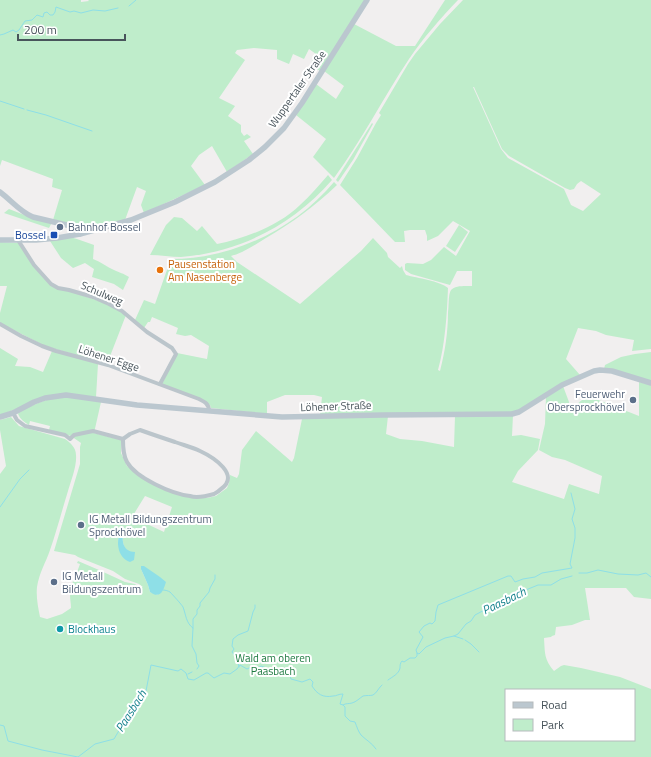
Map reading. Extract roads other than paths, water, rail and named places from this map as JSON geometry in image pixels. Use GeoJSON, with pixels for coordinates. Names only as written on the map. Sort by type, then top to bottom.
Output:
{"type":"FeatureCollection","features":[{"type":"Feature","properties":{"kind":"street","name":"Wuppertaler Straße"},"geometry":{"type":"LineString","coordinates":[[0,240],[54,238],[80,234],[131,220],[190,195],[215,182],[249,160],[265,147],[284,128],[302,103],[367,0]]}},
{"type":"Feature","properties":{"kind":"street"},"geometry":{"type":"LineString","coordinates":[[0,192],[27,215],[75,227],[78,229],[80,234]]}},
{"type":"Feature","properties":{"kind":"street","name":"Schulweg"},"geometry":{"type":"LineString","coordinates":[[18,240],[34,265],[52,284],[58,288],[93,297],[109,304],[122,311],[147,332],[172,348],[176,354],[160,384]]}},
{"type":"Feature","properties":{"kind":"street","name":"Löhener Egge"},"geometry":{"type":"LineString","coordinates":[[0,324],[42,346],[108,365],[199,399],[207,403],[209,411]]}},
{"type":"Feature","properties":{"kind":"street","name":"Löhener Straße"},"geometry":{"type":"LineString","coordinates":[[0,417],[13,413],[45,398],[66,395],[137,405],[282,417],[512,414],[520,412],[562,385],[594,371],[612,371],[651,383]]}},
{"type":"Feature","properties":{"kind":"street"},"geometry":{"type":"LineString","coordinates":[[13,413],[17,420],[25,426],[65,435],[70,439],[74,435],[93,431],[123,439]]}},
{"type":"Feature","properties":{"kind":"street"},"geometry":{"type":"LineString","coordinates":[[140,430],[201,451],[219,462],[227,473],[228,480],[226,486],[215,494],[191,497],[160,486],[148,480],[132,468],[127,462],[123,454],[123,439],[140,430]]}},
{"type":"Feature","properties":{"kind":"water"},"geometry":{"type":"Polygon","coordinates":[[[122,529],[124,531],[123,542],[125,548],[135,552],[134,560],[130,562],[122,557],[118,548],[118,538],[122,529]]]}},
{"type":"Feature","properties":{"kind":"water"},"geometry":{"type":"Polygon","coordinates":[[[141,566],[144,566],[166,582],[164,589],[159,595],[150,592],[141,566]]]}},
{"type":"Feature","properties":{"kind":"waterway"},"geometry":{"type":"LineString","coordinates":[[129,6],[136,0]]}},
{"type":"Feature","properties":{"kind":"waterway"},"geometry":{"type":"LineString","coordinates":[[0,35],[13,30],[16,32],[25,21],[32,20],[37,15],[43,17],[44,13],[47,12],[50,15],[53,15],[56,7],[70,12],[74,11],[81,13],[93,10],[105,11],[118,8]]}},
{"type":"Feature","properties":{"kind":"waterway"},"geometry":{"type":"LineString","coordinates":[[0,101],[24,109]]}},
{"type":"Feature","properties":{"kind":"waterway"},"geometry":{"type":"LineString","coordinates":[[27,110],[92,131]]}},
{"type":"Feature","properties":{"kind":"waterway"},"geometry":{"type":"LineString","coordinates":[[0,507],[20,479],[29,470]]}},
{"type":"Feature","properties":{"kind":"waterway"},"geometry":{"type":"LineString","coordinates":[[417,653],[416,650],[423,637],[419,632],[424,626],[430,623],[432,624],[435,621],[438,605],[508,576],[511,576],[515,582],[535,577],[542,573],[572,568],[570,564],[575,538],[575,528],[572,519],[575,509],[571,493]]}},
{"type":"Feature","properties":{"kind":"waterway","name":"Paasbach"},"geometry":{"type":"LineString","coordinates":[[579,573],[587,573],[598,570],[618,574],[638,575],[646,573],[651,577]]}},
{"type":"Feature","properties":{"kind":"waterway"},"geometry":{"type":"LineString","coordinates":[[193,628],[193,619],[197,614],[200,603],[209,592],[215,579],[215,575]]}},
{"type":"Feature","properties":{"kind":"waterway","name":"Paasbach"},"geometry":{"type":"LineString","coordinates":[[388,680],[398,672],[402,661],[404,662],[410,658],[415,658],[417,653],[419,654],[426,647],[458,634],[475,615],[511,596],[538,585],[551,585],[561,579],[572,576]]}},
{"type":"Feature","properties":{"kind":"waterway"},"geometry":{"type":"LineString","coordinates":[[163,590],[170,592],[183,607],[188,621],[193,628],[192,646],[199,666],[197,669]]}},
{"type":"Feature","properties":{"kind":"waterway"},"geometry":{"type":"LineString","coordinates":[[239,667],[237,658],[232,652],[234,649],[232,646],[233,639],[248,631],[255,605]]}},
{"type":"Feature","properties":{"kind":"waterway","name":"Paasbach"},"geometry":{"type":"LineString","coordinates":[[454,636],[463,639]]}},
{"type":"Feature","properties":{"kind":"waterway"},"geometry":{"type":"LineString","coordinates":[[465,640],[479,652]]}},
{"type":"Feature","properties":{"kind":"waterway","name":"Paasbach"},"geometry":{"type":"LineString","coordinates":[[0,725],[4,726],[8,741],[78,757],[95,744],[114,739],[127,717],[146,691],[151,665],[178,671],[181,669],[186,673],[188,679],[194,680],[206,673],[214,678],[224,673],[230,674],[240,665],[247,669],[251,667],[258,668],[261,666],[278,673],[289,673],[291,679],[302,682],[310,679],[313,682],[312,686],[314,689],[323,696],[343,694],[340,704],[343,705],[356,701],[363,696],[373,695],[382,685]]}},
{"type":"Feature","properties":{"kind":"waterway","name":"Paasbach"},"geometry":{"type":"LineString","coordinates":[[188,674],[192,672]]}},
{"type":"Feature","properties":{"kind":"waterway"},"geometry":{"type":"LineString","coordinates":[[343,705],[345,707],[345,716],[350,721],[355,722],[361,735],[376,749]]}},
{"type":"Feature","properties":{"kind":"place","name":"Bahnhof Bossel"},"geometry":{"type":"Point","coordinates":[60,227]}},
{"type":"Feature","properties":{"kind":"place","name":"Bossel"},"geometry":{"type":"Point","coordinates":[54,235]}},
{"type":"Feature","properties":{"kind":"place","name":"Pausenstation Am Nasenberge"},"geometry":{"type":"Point","coordinates":[160,270]}},
{"type":"Feature","properties":{"kind":"place","name":"Feuerwehr Obersprockhövel"},"geometry":{"type":"Point","coordinates":[633,400]}},
{"type":"Feature","properties":{"kind":"place","name":"IG Metall Bildungszentrum Sprockhövel"},"geometry":{"type":"Point","coordinates":[81,525]}},
{"type":"Feature","properties":{"kind":"place","name":"IG Metall Bildungszentrum"},"geometry":{"type":"Point","coordinates":[54,582]}},
{"type":"Feature","properties":{"kind":"place","name":"Blockhaus"},"geometry":{"type":"Point","coordinates":[60,629]}},
{"type":"Feature","properties":{"kind":"park label","name":"Wald am oberen Paasbach"},"geometry":{"type":"Point","coordinates":[273,664]}}]}
